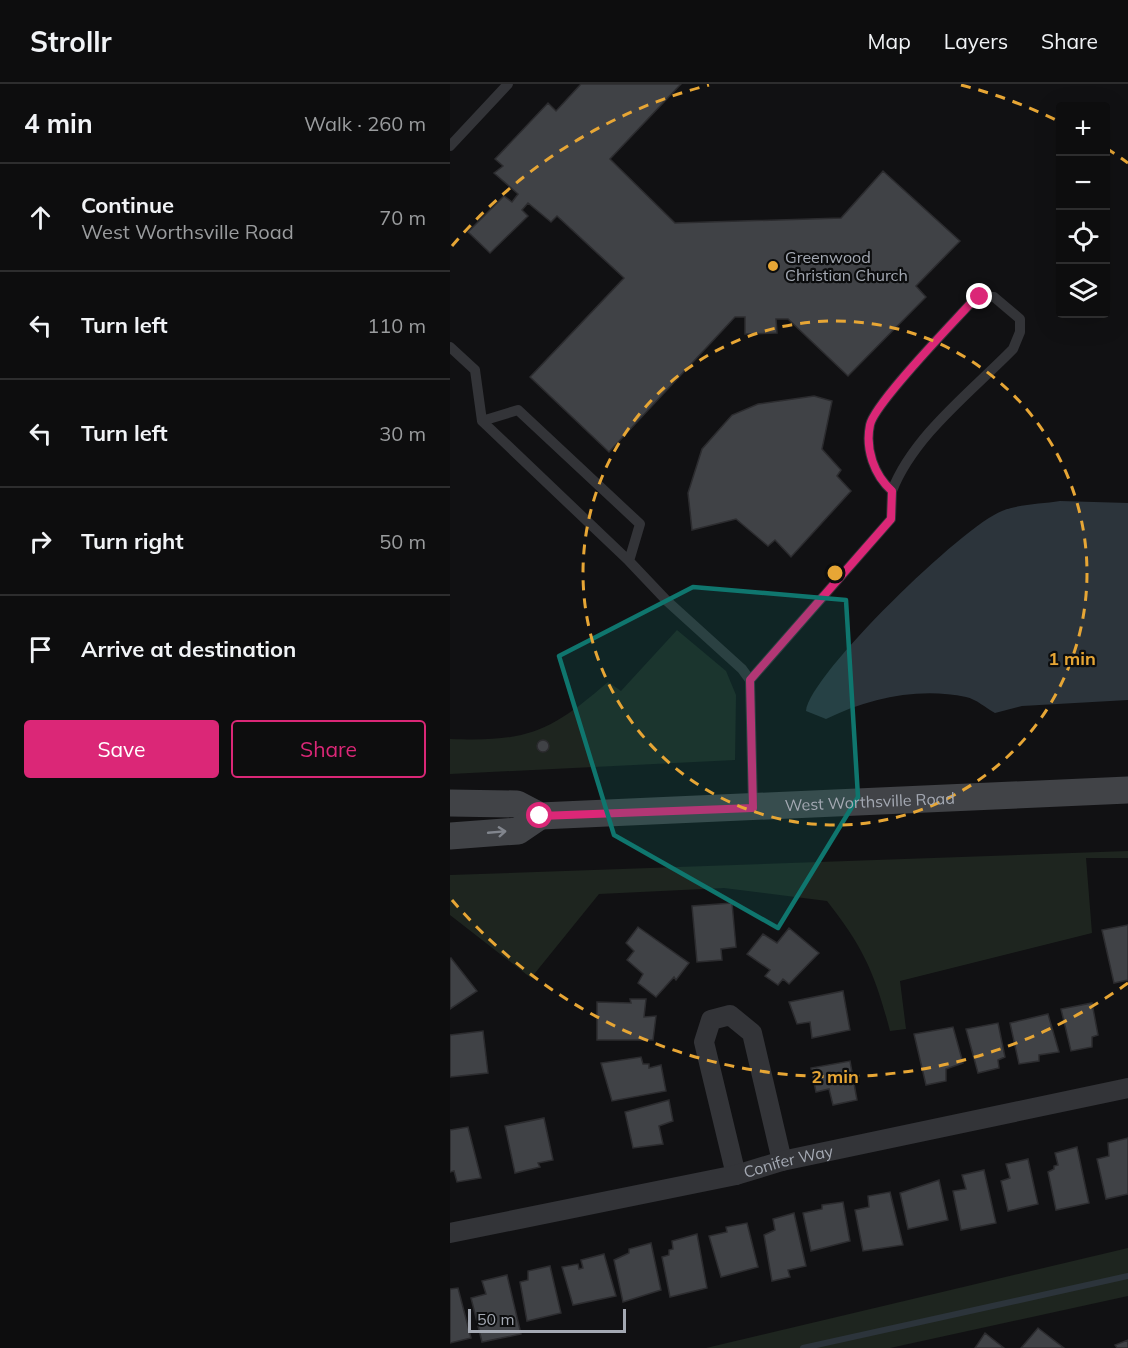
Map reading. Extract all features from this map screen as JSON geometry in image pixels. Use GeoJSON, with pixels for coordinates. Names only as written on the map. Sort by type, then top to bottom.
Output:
{"type":"FeatureCollection","features":[{"type":"Feature","properties":{"kind":"main road","name":"West Worthsville Road"},"geometry":{"type":"LineString","coordinates":[[450,803],[517,804],[540,816],[1128,790]]}},
{"type":"Feature","properties":{"kind":"main road","name":"West Worthsville Road"},"geometry":{"type":"LineString","coordinates":[[450,836],[518,831],[540,816]]}},
{"type":"Feature","properties":{"kind":"street"},"geometry":{"type":"LineString","coordinates":[[736,1175],[704,1042],[711,1020],[730,1015],[752,1033],[782,1161]]}},
{"type":"Feature","properties":{"kind":"street","name":"Conifer Way"},"geometry":{"type":"LineString","coordinates":[[450,1233],[736,1175],[782,1161],[1128,1088]]}},
{"type":"Feature","properties":{"kind":"lane"},"geometry":{"type":"LineString","coordinates":[[450,146],[508,84]]}},
{"type":"Feature","properties":{"kind":"lane"},"geometry":{"type":"LineString","coordinates":[[750,680],[891,519],[892,491],[899,473],[921,442],[1013,349],[1020,332],[1020,319],[1009,307],[994,297],[980,297],[970,304],[883,402],[870,424],[870,455],[880,480],[892,491]]}},
{"type":"Feature","properties":{"kind":"lane"},"geometry":{"type":"LineString","coordinates":[[450,347],[475,370],[482,421],[750,680],[753,808]]}},
{"type":"Feature","properties":{"kind":"lane"},"geometry":{"type":"LineString","coordinates":[[482,421],[518,410],[640,524],[629,561]]}},
{"type":"Feature","properties":{"kind":"highlighted area"},"geometry":{"type":"Polygon","coordinates":[[[693,587],[846,600],[858,797],[778,928],[614,835],[559,656],[693,587]]]}},
{"type":"Feature","properties":{"kind":"shaded area"},"geometry":{"type":"Polygon","coordinates":[[[1060,501],[1128,503],[1128,700],[1022,706],[995,713],[970,698],[930,693],[877,700],[826,719],[806,711],[814,692],[860,635],[891,602],[956,543],[983,522],[1002,511],[1060,501]]]}},
{"type":"Feature","properties":{"kind":"shaded area"},"geometry":{"type":"Polygon","coordinates":[[[677,630],[726,671],[736,695],[735,760],[450,774],[450,739],[499,738],[519,735],[553,723],[608,682],[621,691],[677,630]]]}},
{"type":"Feature","properties":{"kind":"shaded area"},"geometry":{"type":"Polygon","coordinates":[[[1128,851],[1128,858],[1086,858],[1092,933],[900,981],[906,1029],[890,1031],[867,962],[827,901],[724,888],[599,894],[531,978],[450,915],[450,875],[1128,851]]]}},
{"type":"Feature","properties":{"kind":"shaded area"},"geometry":{"type":"Polygon","coordinates":[[[1128,1248],[1128,1296],[890,1348],[706,1348],[1128,1248]]]}},
{"type":"Feature","properties":{"kind":"building","name":"Greenwood Christian Church"},"geometry":{"type":"Polygon","coordinates":[[[581,84],[681,84],[610,159],[675,223],[841,218],[883,171],[960,241],[916,286],[926,297],[848,376],[788,319],[776,319],[777,333],[745,334],[745,317],[735,317],[609,452],[530,377],[624,278],[557,216],[551,222],[528,203],[522,210],[528,216],[490,253],[468,232],[504,196],[512,202],[518,194],[494,173],[503,166],[495,159],[548,103],[556,111],[581,84]]]}},
{"type":"Feature","properties":{"kind":"building"},"geometry":{"type":"Polygon","coordinates":[[[814,396],[832,401],[822,449],[841,470],[837,476],[851,491],[791,557],[775,540],[768,546],[736,519],[692,530],[688,493],[702,449],[732,415],[758,404],[814,396]]]}},
{"type":"Feature","properties":{"kind":"building"},"geometry":{"type":"Polygon","coordinates":[[[543,740],[549,746],[543,752],[537,746],[543,740]]]}},
{"type":"Feature","properties":{"kind":"building"},"geometry":{"type":"Polygon","coordinates":[[[732,903],[736,947],[721,949],[722,960],[697,962],[692,906],[732,903]]]}},
{"type":"Feature","properties":{"kind":"building"},"geometry":{"type":"Polygon","coordinates":[[[1128,925],[1128,980],[1114,983],[1102,930],[1128,925]]]}},
{"type":"Feature","properties":{"kind":"building"},"geometry":{"type":"Polygon","coordinates":[[[638,927],[689,963],[676,980],[674,977],[656,997],[638,983],[643,974],[627,960],[634,951],[626,943],[638,927]]]}},
{"type":"Feature","properties":{"kind":"building"},"geometry":{"type":"Polygon","coordinates":[[[789,928],[819,953],[789,984],[783,979],[778,985],[765,976],[770,970],[747,954],[763,934],[777,943],[789,928]]]}},
{"type":"Feature","properties":{"kind":"building"},"geometry":{"type":"Polygon","coordinates":[[[450,959],[477,991],[450,1009],[450,959]]]}},
{"type":"Feature","properties":{"kind":"building"},"geometry":{"type":"Polygon","coordinates":[[[843,991],[850,1030],[812,1038],[810,1022],[797,1024],[789,1002],[843,991]]]}},
{"type":"Feature","properties":{"kind":"building"},"geometry":{"type":"Polygon","coordinates":[[[630,999],[646,999],[644,1017],[656,1016],[653,1040],[597,1040],[597,1002],[631,1003],[630,999]]]}},
{"type":"Feature","properties":{"kind":"building"},"geometry":{"type":"Polygon","coordinates":[[[1092,1003],[1098,1035],[1092,1037],[1092,1047],[1071,1051],[1061,1009],[1092,1003]]]}},
{"type":"Feature","properties":{"kind":"building"},"geometry":{"type":"Polygon","coordinates":[[[1048,1014],[1059,1052],[1039,1055],[1039,1061],[1019,1064],[1010,1023],[1048,1014]]]}},
{"type":"Feature","properties":{"kind":"building"},"geometry":{"type":"Polygon","coordinates":[[[998,1023],[1005,1057],[998,1060],[999,1068],[978,1073],[966,1029],[998,1023]]]}},
{"type":"Feature","properties":{"kind":"building"},"geometry":{"type":"Polygon","coordinates":[[[953,1027],[963,1063],[946,1069],[946,1081],[926,1085],[914,1034],[953,1027]]]}},
{"type":"Feature","properties":{"kind":"building"},"geometry":{"type":"Polygon","coordinates":[[[483,1031],[488,1073],[450,1077],[450,1035],[483,1031]]]}},
{"type":"Feature","properties":{"kind":"building"},"geometry":{"type":"Polygon","coordinates":[[[641,1057],[643,1064],[649,1064],[649,1068],[661,1065],[666,1091],[612,1101],[601,1063],[641,1057]]]}},
{"type":"Feature","properties":{"kind":"building"},"geometry":{"type":"Polygon","coordinates":[[[850,1061],[857,1100],[833,1105],[829,1089],[816,1092],[811,1068],[850,1061]]]}},
{"type":"Feature","properties":{"kind":"building"},"geometry":{"type":"Polygon","coordinates":[[[669,1100],[673,1121],[659,1126],[663,1144],[633,1148],[625,1112],[669,1100]]]}},
{"type":"Feature","properties":{"kind":"building"},"geometry":{"type":"Polygon","coordinates":[[[544,1118],[553,1160],[538,1163],[540,1167],[515,1173],[505,1126],[544,1118]]]}},
{"type":"Feature","properties":{"kind":"building"},"geometry":{"type":"Polygon","coordinates":[[[468,1127],[481,1178],[457,1182],[454,1171],[450,1172],[450,1130],[468,1127]]]}},
{"type":"Feature","properties":{"kind":"building"},"geometry":{"type":"Polygon","coordinates":[[[1128,1138],[1128,1194],[1106,1199],[1097,1159],[1109,1156],[1108,1143],[1128,1138]]]}},
{"type":"Feature","properties":{"kind":"building"},"geometry":{"type":"Polygon","coordinates":[[[1077,1147],[1089,1203],[1056,1210],[1048,1172],[1058,1165],[1055,1153],[1077,1147]]]}},
{"type":"Feature","properties":{"kind":"building"},"geometry":{"type":"Polygon","coordinates":[[[1028,1159],[1038,1204],[1008,1211],[1001,1181],[1010,1178],[1006,1164],[1028,1159]]]}},
{"type":"Feature","properties":{"kind":"building"},"geometry":{"type":"Polygon","coordinates":[[[984,1170],[996,1223],[961,1230],[953,1191],[966,1189],[962,1175],[984,1170]]]}},
{"type":"Feature","properties":{"kind":"building"},"geometry":{"type":"Polygon","coordinates":[[[939,1180],[948,1220],[908,1229],[900,1193],[939,1180]]]}},
{"type":"Feature","properties":{"kind":"building"},"geometry":{"type":"Polygon","coordinates":[[[890,1192],[903,1245],[863,1251],[855,1210],[869,1207],[868,1196],[890,1192]]]}},
{"type":"Feature","properties":{"kind":"building"},"geometry":{"type":"Polygon","coordinates":[[[843,1202],[850,1241],[811,1251],[803,1213],[822,1209],[822,1205],[843,1202]]]}},
{"type":"Feature","properties":{"kind":"building"},"geometry":{"type":"Polygon","coordinates":[[[794,1213],[806,1266],[788,1270],[790,1277],[772,1281],[764,1235],[775,1230],[773,1219],[794,1213]]]}},
{"type":"Feature","properties":{"kind":"building"},"geometry":{"type":"Polygon","coordinates":[[[747,1223],[758,1267],[721,1277],[709,1236],[727,1232],[726,1227],[747,1223]]]}},
{"type":"Feature","properties":{"kind":"building"},"geometry":{"type":"Polygon","coordinates":[[[697,1234],[707,1288],[670,1297],[662,1257],[669,1255],[669,1250],[673,1249],[672,1241],[697,1234]]]}},
{"type":"Feature","properties":{"kind":"building"},"geometry":{"type":"Polygon","coordinates":[[[651,1243],[661,1290],[623,1302],[614,1260],[629,1253],[629,1249],[651,1243]]]}},
{"type":"Feature","properties":{"kind":"building"},"geometry":{"type":"Polygon","coordinates":[[[604,1254],[616,1296],[573,1305],[562,1267],[578,1264],[579,1269],[583,1268],[581,1260],[604,1254]]]}},
{"type":"Feature","properties":{"kind":"building"},"geometry":{"type":"Polygon","coordinates":[[[550,1266],[561,1313],[527,1321],[520,1282],[528,1280],[528,1271],[550,1266]]]}},
{"type":"Feature","properties":{"kind":"building"},"geometry":{"type":"Polygon","coordinates":[[[507,1275],[521,1334],[482,1342],[471,1298],[486,1294],[482,1281],[507,1275]]]}},
{"type":"Feature","properties":{"kind":"building"},"geometry":{"type":"Polygon","coordinates":[[[458,1288],[471,1338],[450,1343],[450,1289],[458,1288]]]}},
{"type":"Feature","properties":{"kind":"building"},"geometry":{"type":"Polygon","coordinates":[[[1038,1328],[1064,1348],[1021,1348],[1038,1328]]]}},
{"type":"Feature","properties":{"kind":"building"},"geometry":{"type":"Polygon","coordinates":[[[985,1333],[1004,1348],[975,1348],[985,1333]]]}},
{"type":"Feature","properties":{"kind":"building"},"geometry":{"type":"Polygon","coordinates":[[[1128,1340],[1128,1348],[1117,1348],[1115,1345],[1128,1340]]]}},
{"type":"Feature","properties":{"kind":"waterway"},"geometry":{"type":"LineString","coordinates":[[803,1348],[1128,1276]]}},
{"type":"Feature","properties":{"kind":"place","name":"Greenwood Christian Church"},"geometry":{"type":"Point","coordinates":[773,266]}},
{"type":"Feature","properties":{"kind":"route"},"geometry":{"type":"LineString","coordinates":[[540,816],[753,808],[750,680],[891,519],[892,491],[880,480],[870,455],[870,424],[883,402],[970,304],[980,297]]}}]}
